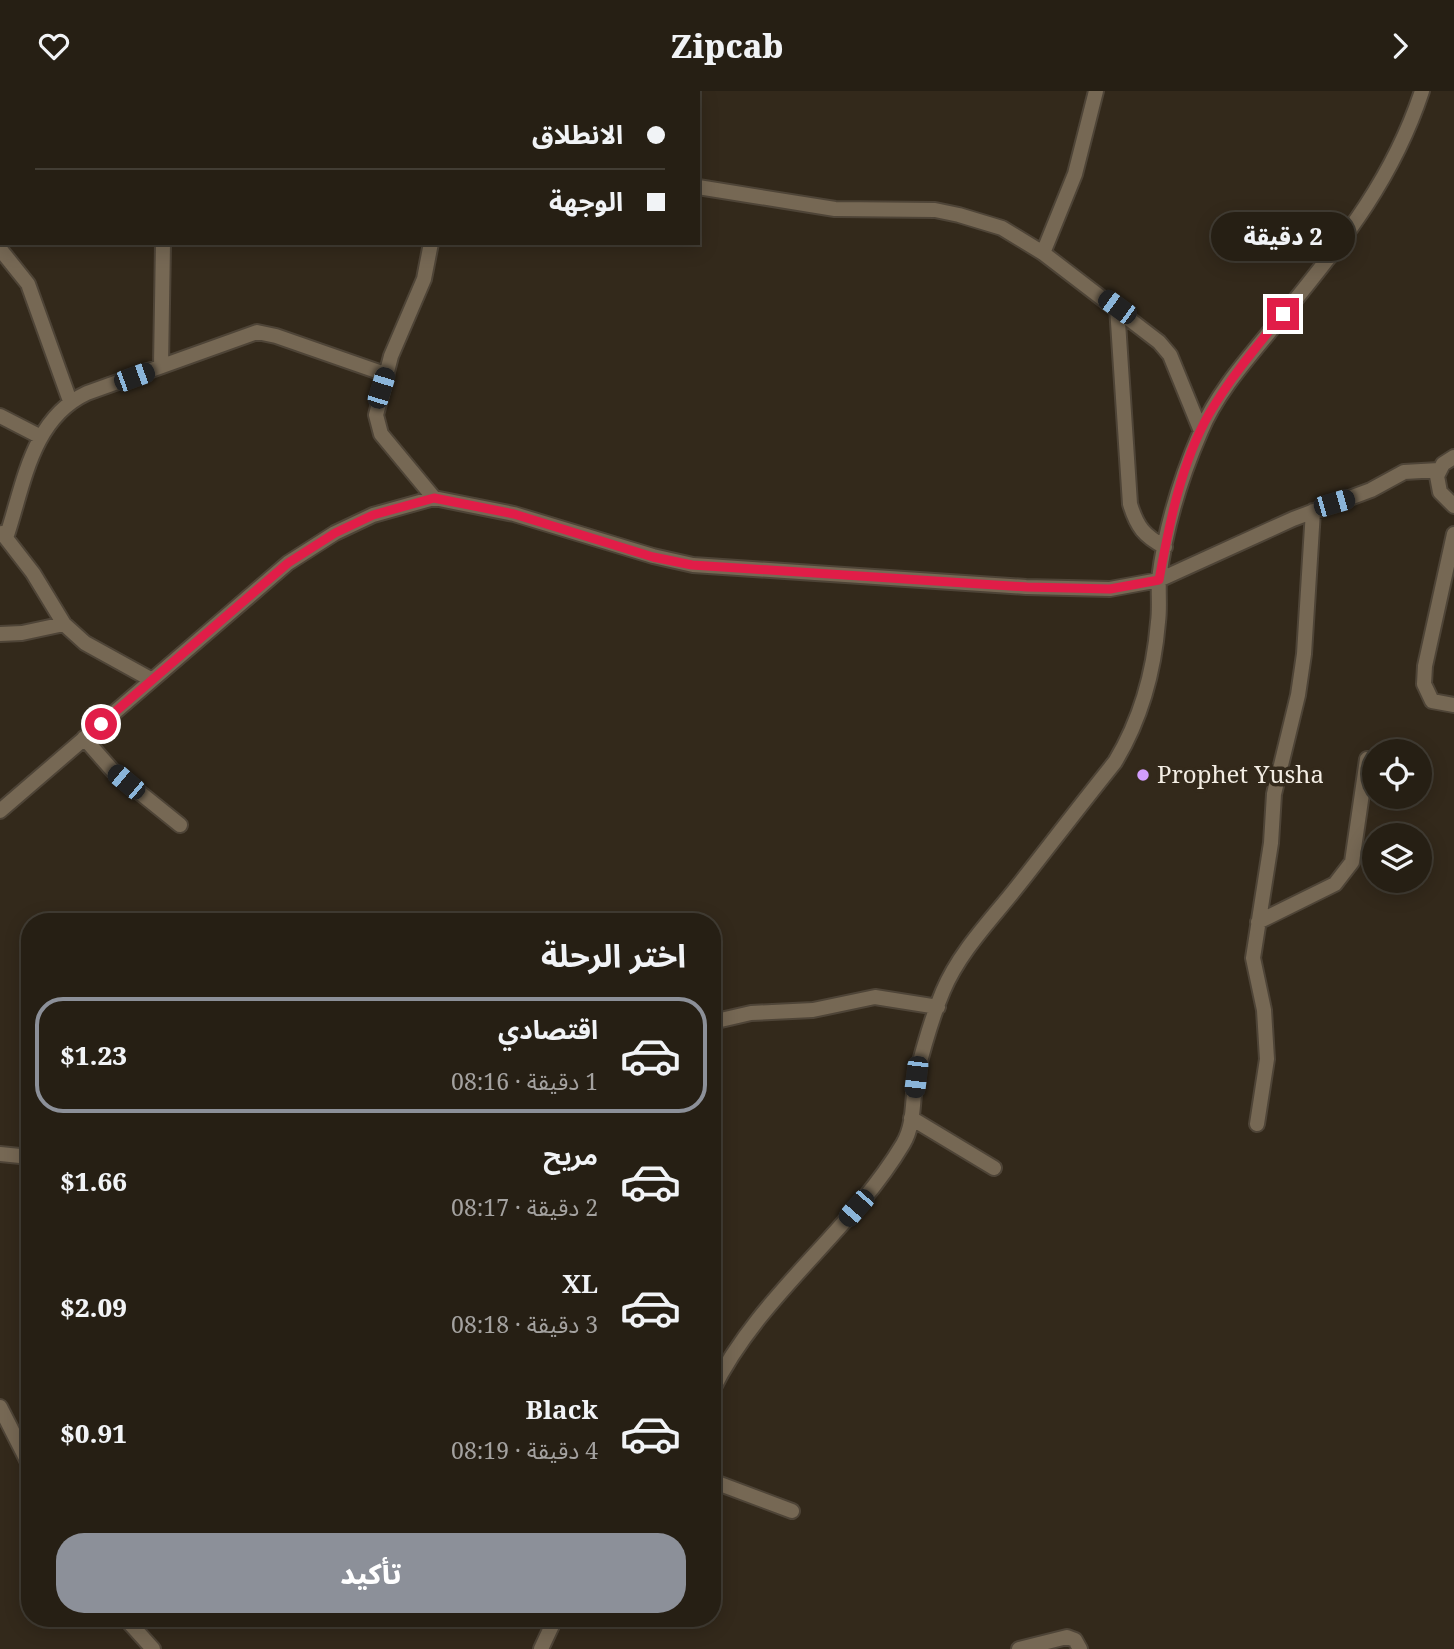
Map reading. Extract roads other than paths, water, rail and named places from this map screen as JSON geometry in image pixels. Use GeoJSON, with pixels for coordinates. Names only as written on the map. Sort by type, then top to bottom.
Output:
{"type":"FeatureCollection","features":[{"type":"Feature","properties":{"kind":"street"},"geometry":{"type":"LineString","coordinates":[[1043,253],[1075,174],[1096,91]]}},
{"type":"Feature","properties":{"kind":"street"},"geometry":{"type":"LineString","coordinates":[[721,1375],[739,1342],[753,1324],[875,1186],[905,1141],[916,1077],[938,1007],[954,969],[973,941],[1115,762],[1125,745],[1145,700],[1158,622],[1159,580],[1165,547],[1185,475],[1201,431],[1248,358],[1363,214],[1408,132],[1422,91]]}},
{"type":"Feature","properties":{"kind":"street"},"geometry":{"type":"LineString","coordinates":[[700,187],[835,209],[935,210],[1002,228],[1043,253],[1141,325],[1170,355],[1201,431]]}},
{"type":"Feature","properties":{"kind":"street"},"geometry":{"type":"LineString","coordinates":[[161,366],[163,245]]}},
{"type":"Feature","properties":{"kind":"street"},"geometry":{"type":"LineString","coordinates":[[431,245],[424,279],[385,374],[377,402],[376,425],[434,498]]}},
{"type":"Feature","properties":{"kind":"street"},"geometry":{"type":"LineString","coordinates":[[0,249],[28,284],[70,401]]}},
{"type":"Feature","properties":{"kind":"street"},"geometry":{"type":"LineString","coordinates":[[1117,307],[1130,504],[1135,523],[1145,537],[1165,547]]}},
{"type":"Feature","properties":{"kind":"street"},"geometry":{"type":"LineString","coordinates":[[152,680],[85,643],[64,624],[33,573],[3,534],[39,436],[47,423],[70,401],[257,333],[276,336],[385,374]]}},
{"type":"Feature","properties":{"kind":"street"},"geometry":{"type":"LineString","coordinates":[[0,416],[39,436]]}},
{"type":"Feature","properties":{"kind":"street"},"geometry":{"type":"LineString","coordinates":[[0,811],[242,600],[323,540],[373,515],[434,498],[514,514],[653,557],[692,565],[1027,587],[1110,589],[1159,580],[1314,511],[1371,490],[1404,472],[1439,470],[1454,457]]}},
{"type":"Feature","properties":{"kind":"street"},"geometry":{"type":"LineString","coordinates":[[1439,470],[1437,486],[1454,506]]}},
{"type":"Feature","properties":{"kind":"street"},"geometry":{"type":"LineString","coordinates":[[1257,1124],[1266,1059],[1264,1010],[1253,958],[1271,843],[1274,794],[1298,695],[1304,654],[1314,511]]}},
{"type":"Feature","properties":{"kind":"street"},"geometry":{"type":"LineString","coordinates":[[1454,534],[1424,684],[1432,701],[1454,705]]}},
{"type":"Feature","properties":{"kind":"street"},"geometry":{"type":"LineString","coordinates":[[0,634],[22,633],[64,624]]}},
{"type":"Feature","properties":{"kind":"street"},"geometry":{"type":"LineString","coordinates":[[84,738],[113,771],[180,825]]}},
{"type":"Feature","properties":{"kind":"street"},"geometry":{"type":"LineString","coordinates":[[1258,922],[1335,884],[1352,862],[1362,793]]}},
{"type":"Feature","properties":{"kind":"street"},"geometry":{"type":"LineString","coordinates":[[721,1020],[751,1013],[813,1010],[875,997],[938,1007]]}},
{"type":"Feature","properties":{"kind":"street"},"geometry":{"type":"LineString","coordinates":[[911,1118],[994,1168]]}},
{"type":"Feature","properties":{"kind":"street"},"geometry":{"type":"LineString","coordinates":[[0,1154],[21,1156]]}},
{"type":"Feature","properties":{"kind":"street"},"geometry":{"type":"LineString","coordinates":[[0,1407],[21,1448]]}},
{"type":"Feature","properties":{"kind":"street"},"geometry":{"type":"LineString","coordinates":[[721,1484],[792,1511]]}},
{"type":"Feature","properties":{"kind":"street"},"geometry":{"type":"LineString","coordinates":[[133,1627],[153,1649]]}},
{"type":"Feature","properties":{"kind":"street"},"geometry":{"type":"LineString","coordinates":[[541,1649],[551,1627]]}},
{"type":"Feature","properties":{"kind":"street"},"geometry":{"type":"LineString","coordinates":[[1019,1649],[1067,1637],[1074,1640],[1080,1649]]}},
{"type":"Feature","properties":{"kind":"place","name":"Prophet Yusha"},"geometry":{"type":"Point","coordinates":[1143,775]}}]}
